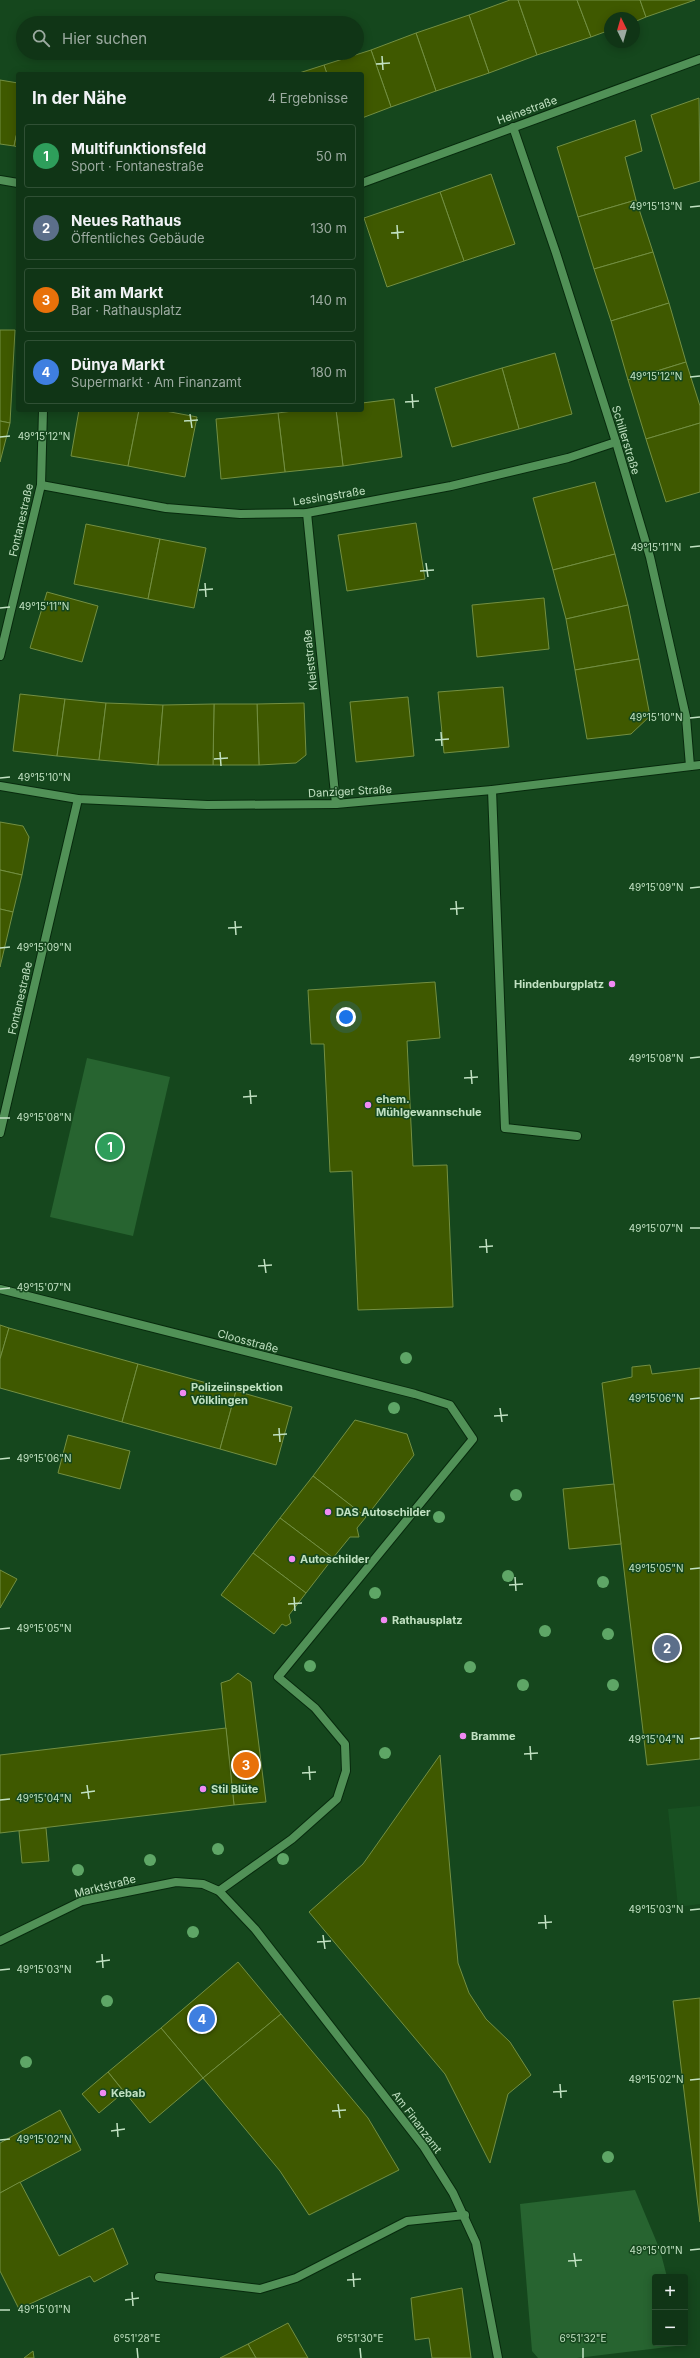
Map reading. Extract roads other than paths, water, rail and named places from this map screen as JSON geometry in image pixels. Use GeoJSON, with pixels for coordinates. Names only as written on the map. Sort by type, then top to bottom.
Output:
{"type":"FeatureCollection","features":[{"type":"Feature","properties":{"kind":"street","name":"Heinestraße"},"geometry":{"type":"LineString","coordinates":[[364,182],[700,59]]}},
{"type":"Feature","properties":{"kind":"street","name":"Schillerstraße"},"geometry":{"type":"LineString","coordinates":[[513,127],[556,253],[616,442],[650,557],[686,717],[690,766]]}},
{"type":"Feature","properties":{"kind":"street"},"geometry":{"type":"LineString","coordinates":[[0,180],[16,184]]}},
{"type":"Feature","properties":{"kind":"street","name":"Fontanestraße"},"geometry":{"type":"LineString","coordinates":[[0,656],[41,485],[42,412]]}},
{"type":"Feature","properties":{"kind":"street","name":"Lessingstraße"},"geometry":{"type":"LineString","coordinates":[[41,485],[166,508],[240,514],[307,513],[451,486],[568,458],[616,442]]}},
{"type":"Feature","properties":{"kind":"street","name":"Kleiststraße"},"geometry":{"type":"LineString","coordinates":[[307,513],[336,804]]}},
{"type":"Feature","properties":{"kind":"street","name":"Danziger Straße"},"geometry":{"type":"LineString","coordinates":[[0,786],[78,798],[207,805],[336,804],[492,790],[700,764]]}},
{"type":"Feature","properties":{"kind":"street"},"geometry":{"type":"LineString","coordinates":[[492,790],[505,1128],[577,1136]]}},
{"type":"Feature","properties":{"kind":"street","name":"Fontanestraße"},"geometry":{"type":"LineString","coordinates":[[0,1133],[78,798]]}},
{"type":"Feature","properties":{"kind":"street","name":"Cloosstraße"},"geometry":{"type":"LineString","coordinates":[[0,1289],[415,1394],[450,1405],[473,1439],[278,1677],[315,1708],[345,1744],[346,1771],[337,1799],[292,1839],[219,1891]]}},
{"type":"Feature","properties":{"kind":"street","name":"Marktstraße"},"geometry":{"type":"LineString","coordinates":[[0,1941],[82,1901],[176,1882],[203,1884],[219,1891]]}},
{"type":"Feature","properties":{"kind":"street","name":"Am Finanzamt"},"geometry":{"type":"LineString","coordinates":[[219,1891],[255,1929],[424,2147],[465,2214],[476,2243],[498,2358]]}},
{"type":"Feature","properties":{"kind":"street"},"geometry":{"type":"LineString","coordinates":[[159,2277],[260,2289],[296,2278],[407,2221],[465,2214]]}},
{"type":"Feature","properties":{"kind":"place","name":"Hindenburgplatz"},"geometry":{"type":"Point","coordinates":[612,984]}},
{"type":"Feature","properties":{"kind":"place","name":"ehem. Mühlgewannschule"},"geometry":{"type":"Point","coordinates":[368,1105]}},
{"type":"Feature","properties":{"kind":"place","name":"Multifunktionsfeld"},"geometry":{"type":"Point","coordinates":[110,1147]}},
{"type":"Feature","properties":{"kind":"place","name":"Polizeiinspektion Völklingen"},"geometry":{"type":"Point","coordinates":[183,1393]}},
{"type":"Feature","properties":{"kind":"place","name":"DAS Autoschilder"},"geometry":{"type":"Point","coordinates":[328,1512]}},
{"type":"Feature","properties":{"kind":"place","name":"Autoschilder"},"geometry":{"type":"Point","coordinates":[292,1559]}},
{"type":"Feature","properties":{"kind":"place","name":"Rathausplatz"},"geometry":{"type":"Point","coordinates":[384,1620]}},
{"type":"Feature","properties":{"kind":"place","name":"Neues Rathaus"},"geometry":{"type":"Point","coordinates":[667,1648]}},
{"type":"Feature","properties":{"kind":"place","name":"Bramme"},"geometry":{"type":"Point","coordinates":[463,1736]}},
{"type":"Feature","properties":{"kind":"place","name":"Bit am Markt"},"geometry":{"type":"Point","coordinates":[246,1765]}},
{"type":"Feature","properties":{"kind":"place","name":"Stil Blüte"},"geometry":{"type":"Point","coordinates":[203,1789]}},
{"type":"Feature","properties":{"kind":"place","name":"Dünya Markt"},"geometry":{"type":"Point","coordinates":[202,2019]}},
{"type":"Feature","properties":{"kind":"place","name":"Kebab"},"geometry":{"type":"Point","coordinates":[103,2093]}}]}
